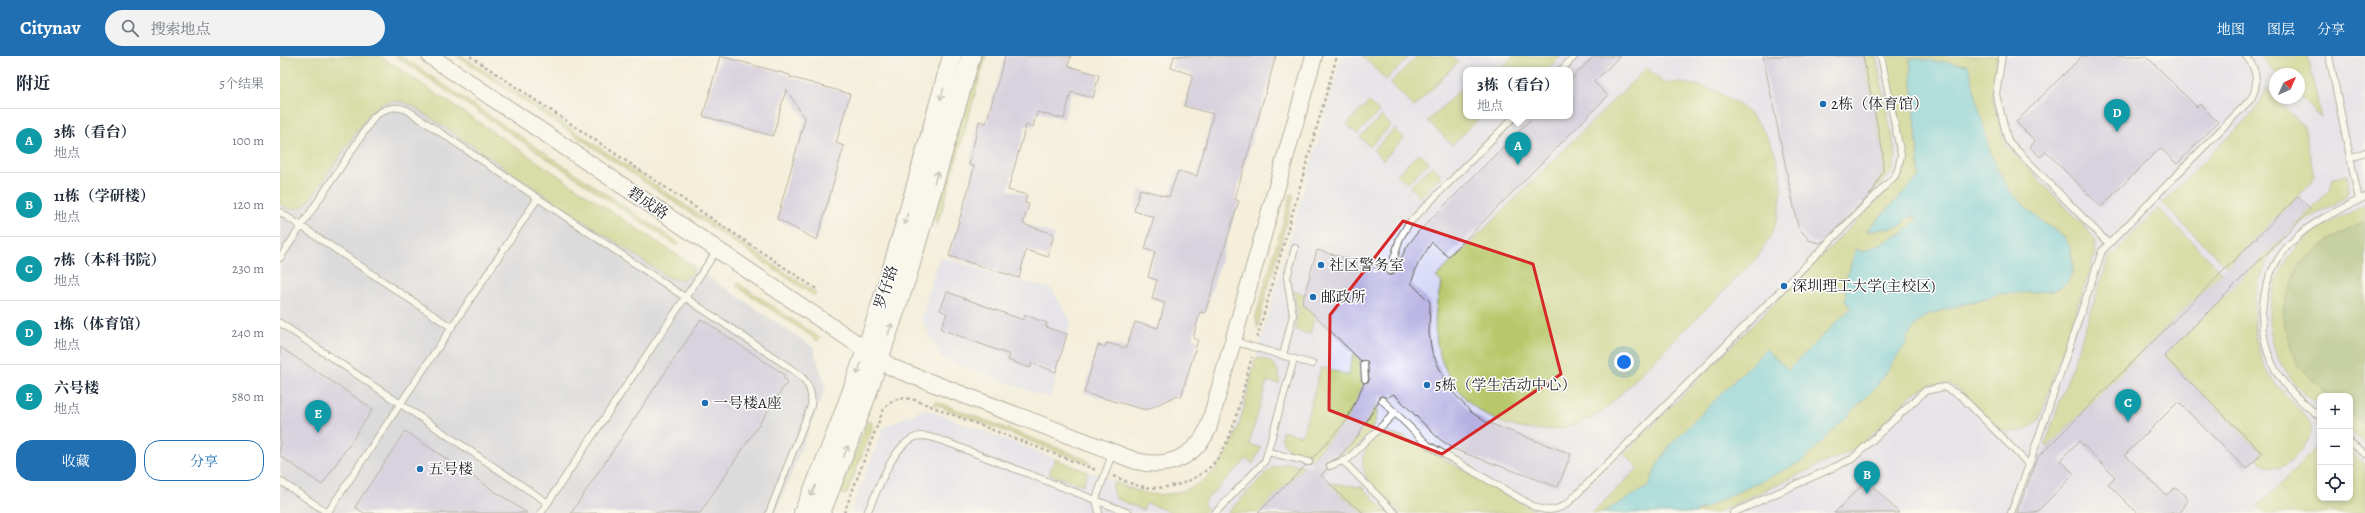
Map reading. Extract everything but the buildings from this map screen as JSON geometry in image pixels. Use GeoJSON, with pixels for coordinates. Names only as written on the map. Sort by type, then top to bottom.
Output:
{"type":"FeatureCollection","features":[{"type":"Feature","properties":{"kind":"main road","name":"罗仔路"},"geometry":{"type":"LineString","coordinates":[[821,513],[873,355],[891,273],[952,56]]}},
{"type":"Feature","properties":{"kind":"main road","name":"罗仔路"},"geometry":{"type":"LineString","coordinates":[[803,513],[907,277],[971,56]]}},
{"type":"Feature","properties":{"kind":"street","name":"碧成路"},"geometry":{"type":"LineString","coordinates":[[430,56],[893,368],[1136,461],[1156,464],[1176,461],[1193,450],[1208,429],[1314,56]]}},
{"type":"Feature","properties":{"kind":"lane"},"geometry":{"type":"LineString","coordinates":[[1564,67],[1575,56]]}},
{"type":"Feature","properties":{"kind":"lane"},"geometry":{"type":"LineString","coordinates":[[1382,400],[1428,445],[1533,506],[1541,509],[1553,510],[1568,503],[1894,177],[1898,170],[1901,155],[1880,56]]}},
{"type":"Feature","properties":{"kind":"lane"},"geometry":{"type":"LineString","coordinates":[[2002,56],[1996,94],[2008,141],[2108,244]]}},
{"type":"Feature","properties":{"kind":"lane"},"geometry":{"type":"LineString","coordinates":[[2011,513],[2029,465],[2098,259],[2108,244],[2251,99],[2256,88],[2256,75],[2246,56]]}},
{"type":"Feature","properties":{"kind":"lane"},"geometry":{"type":"LineString","coordinates":[[2329,56],[2359,200]]}},
{"type":"Feature","properties":{"kind":"lane"},"geometry":{"type":"LineString","coordinates":[[280,258],[374,117],[385,109],[400,107],[415,115],[797,372],[806,380],[812,397],[811,406],[769,513]]}},
{"type":"Feature","properties":{"kind":"lane"},"geometry":{"type":"LineString","coordinates":[[1390,272],[1400,238],[1409,223],[1512,119]]}},
{"type":"Feature","properties":{"kind":"lane"},"geometry":{"type":"LineString","coordinates":[[2350,159],[2365,152]]}},
{"type":"Feature","properties":{"kind":"lane"},"geometry":{"type":"LineString","coordinates":[[2317,414],[2290,391],[2272,364],[2264,338],[2262,322],[2263,300],[2272,271],[2291,242],[2307,228],[2365,197]]}},
{"type":"Feature","properties":{"kind":"lane"},"geometry":{"type":"LineString","coordinates":[[280,480],[328,513],[538,198]]}},
{"type":"Feature","properties":{"kind":"lane"},"geometry":{"type":"LineString","coordinates":[[280,212],[451,327]]}},
{"type":"Feature","properties":{"kind":"lane"},"geometry":{"type":"LineString","coordinates":[[1283,355],[1293,315],[1287,278],[1295,248]]}},
{"type":"Feature","properties":{"kind":"lane"},"geometry":{"type":"LineString","coordinates":[[541,513],[717,250]]}},
{"type":"Feature","properties":{"kind":"lane"},"geometry":{"type":"LineString","coordinates":[[280,323],[548,503]]}},
{"type":"Feature","properties":{"kind":"lane"},"geometry":{"type":"LineString","coordinates":[[1233,341],[1312,364]]}},
{"type":"Feature","properties":{"kind":"lane"},"geometry":{"type":"LineString","coordinates":[[1215,513],[1261,467],[1268,452],[1294,359]]}},
{"type":"Feature","properties":{"kind":"lane"},"geometry":{"type":"LineString","coordinates":[[1364,364],[1365,379]]}},
{"type":"Feature","properties":{"kind":"lane"},"geometry":{"type":"LineString","coordinates":[[1733,513],[1852,459],[1916,397],[1934,388],[1948,389],[1961,396],[2029,465]]}},
{"type":"Feature","properties":{"kind":"lane"},"geometry":{"type":"LineString","coordinates":[[1330,466],[1344,462],[1395,413]]}},
{"type":"Feature","properties":{"kind":"lane"},"geometry":{"type":"LineString","coordinates":[[867,513],[898,449],[908,440],[922,436],[945,442],[1128,513]]}},
{"type":"Feature","properties":{"kind":"lane"},"geometry":{"type":"LineString","coordinates":[[2353,444],[2365,454]]}},
{"type":"Feature","properties":{"kind":"lane"},"geometry":{"type":"LineString","coordinates":[[1099,513],[1096,500],[1113,452]]}},
{"type":"Feature","properties":{"kind":"lane"},"geometry":{"type":"LineString","coordinates":[[1268,452],[1309,462]]}},
{"type":"Feature","properties":{"kind":"lane"},"geometry":{"type":"LineString","coordinates":[[1344,462],[1395,513]]}},
{"type":"Feature","properties":{"kind":"path"},"geometry":{"type":"LineString","coordinates":[[470,56],[818,290]]}},
{"type":"Feature","properties":{"kind":"path"},"geometry":{"type":"LineString","coordinates":[[1259,331],[1337,56]]}},
{"type":"Feature","properties":{"kind":"path"},"geometry":{"type":"LineString","coordinates":[[844,513],[882,414],[891,402],[900,398],[915,400],[1093,469]]}},
{"type":"Feature","properties":{"kind":"highlighted area"},"geometry":{"type":"Polygon","coordinates":[[[1403,221],[1533,264],[1561,374],[1442,454],[1329,410],[1330,315],[1403,221]]]}},
{"type":"Feature","properties":{"kind":"shaded area"},"geometry":{"type":"Polygon","coordinates":[[[280,56],[380,56],[813,347],[826,387],[776,513],[280,513],[280,56]]]}},
{"type":"Feature","properties":{"kind":"shaded area","name":"深圳理工大学(主校区)"},"geometry":{"type":"Polygon","coordinates":[[[1342,56],[2365,56],[2365,221],[2329,240],[2307,376],[2327,393],[2317,393],[2317,501],[2353,501],[2353,415],[2365,425],[2365,513],[850,513],[884,427],[925,409],[1146,493],[1162,494],[1181,491],[1196,485],[1212,474],[1226,457],[1232,441],[1342,56]]]}},
{"type":"Feature","properties":{"kind":"shaded area"},"geometry":{"type":"Polygon","coordinates":[[[939,257],[1052,289],[1071,322],[1050,399],[941,358],[921,318],[939,257]]]}},
{"type":"Feature","properties":{"kind":"green space"},"geometry":{"type":"Polygon","coordinates":[[[280,56],[380,56],[693,266],[692,274],[681,280],[669,278],[416,108],[399,101],[387,102],[371,111],[305,205],[295,209],[280,204],[280,56]]]}},
{"type":"Feature","properties":{"kind":"green space"},"geometry":{"type":"Polygon","coordinates":[[[395,56],[401,56],[679,243],[677,246],[395,56]]]}},
{"type":"Feature","properties":{"kind":"green space"},"geometry":{"type":"Polygon","coordinates":[[[457,56],[463,56],[816,293],[814,296],[457,56]]]}},
{"type":"Feature","properties":{"kind":"green space"},"geometry":{"type":"Polygon","coordinates":[[[979,56],[986,56],[937,227],[934,215],[979,56]]]}},
{"type":"Feature","properties":{"kind":"green space"},"geometry":{"type":"Polygon","coordinates":[[[1362,56],[1410,56],[1386,80],[1362,56]]]}},
{"type":"Feature","properties":{"kind":"green space"},"geometry":{"type":"Polygon","coordinates":[[[1417,56],[1452,56],[1458,62],[1414,107],[1390,83],[1417,56]]]}},
{"type":"Feature","properties":{"kind":"green space"},"geometry":{"type":"Polygon","coordinates":[[[1513,56],[1561,56],[1550,67],[1503,66],[1513,56]]]}},
{"type":"Feature","properties":{"kind":"green space"},"geometry":{"type":"Polygon","coordinates":[[[1863,56],[1876,56],[1896,156],[1892,172],[1873,192],[1883,171],[1883,153],[1863,56]]]}},
{"type":"Feature","properties":{"kind":"green space"},"geometry":{"type":"Polygon","coordinates":[[[1885,56],[1997,56],[1992,96],[2005,145],[2087,229],[2095,240],[2094,258],[2039,420],[2025,431],[2007,432],[1996,426],[1960,390],[1950,384],[1931,384],[1914,393],[1859,447],[1716,513],[1694,513],[1908,341],[1905,339],[1918,322],[1927,315],[1999,294],[2033,290],[2050,292],[2060,288],[2069,280],[2073,267],[2068,244],[2063,236],[2037,218],[2009,190],[1993,161],[1986,136],[1910,58],[1920,176],[1866,231],[1899,227],[1911,216],[1919,218],[1903,233],[1863,252],[1856,249],[1847,277],[1845,301],[1851,308],[1703,456],[1602,513],[1592,513],[1638,468],[1624,454],[1900,177],[1905,161],[1905,152],[1885,56]]]}},
{"type":"Feature","properties":{"kind":"green space"},"geometry":{"type":"Polygon","coordinates":[[[2259,56],[2308,56],[2321,118],[2305,102],[2305,68],[2271,68],[2259,56]]]}},
{"type":"Feature","properties":{"kind":"green space"},"geometry":{"type":"Polygon","coordinates":[[[1647,67],[1663,83],[1698,86],[1728,97],[1752,117],[1770,142],[1780,171],[1781,201],[1772,232],[1753,262],[1605,410],[1570,426],[1536,430],[1504,423],[1476,408],[1454,384],[1440,355],[1435,320],[1442,283],[1436,277],[1647,67]]]}},
{"type":"Feature","properties":{"kind":"green space"},"geometry":{"type":"Polygon","coordinates":[[[1463,87],[1463,119],[1479,119],[1452,145],[1428,121],[1463,87]]]}},
{"type":"Feature","properties":{"kind":"green space"},"geometry":{"type":"Polygon","coordinates":[[[2266,88],[2269,91],[2269,104],[2282,104],[2304,127],[2314,176],[2311,183],[2227,267],[2162,203],[2253,112],[2260,103],[2266,88]]]}},
{"type":"Feature","properties":{"kind":"green space"},"geometry":{"type":"Polygon","coordinates":[[[1369,102],[1379,112],[1357,134],[1347,124],[1369,102]]]}},
{"type":"Feature","properties":{"kind":"green space"},"geometry":{"type":"Polygon","coordinates":[[[1382,116],[1391,125],[1370,147],[1360,137],[1382,116]]]}},
{"type":"Feature","properties":{"kind":"green space"},"geometry":{"type":"Polygon","coordinates":[[[1395,129],[1404,138],[1383,160],[1373,150],[1395,129]]]}},
{"type":"Feature","properties":{"kind":"green space"},"geometry":{"type":"Polygon","coordinates":[[[1419,153],[1429,162],[1407,184],[1397,174],[1419,153]]]}},
{"type":"Feature","properties":{"kind":"green space"},"geometry":{"type":"Polygon","coordinates":[[[1432,166],[1442,175],[1420,197],[1410,187],[1432,166]]]}},
{"type":"Feature","properties":{"kind":"green space"},"geometry":{"type":"Polygon","coordinates":[[[2347,175],[2349,189],[2346,196],[2335,204],[2299,224],[2283,239],[2271,256],[2262,275],[2256,295],[2254,316],[2256,337],[2261,358],[2271,377],[2311,425],[2309,438],[2300,452],[2281,467],[2270,467],[2257,459],[2262,453],[2164,356],[2330,190],[2333,178],[2347,175]]]}},
{"type":"Feature","properties":{"kind":"green space"},"geometry":{"type":"Polygon","coordinates":[[[1291,194],[1294,195],[1257,328],[1256,316],[1291,194]]]}},
{"type":"Feature","properties":{"kind":"green space"},"geometry":{"type":"Polygon","coordinates":[[[2365,205],[2365,221],[2329,240],[2323,391],[2326,393],[2317,393],[2317,404],[2289,377],[2279,361],[2273,344],[2270,326],[2270,309],[2273,291],[2279,274],[2288,258],[2300,244],[2314,232],[2365,205]]]}},
{"type":"Feature","properties":{"kind":"green space"},"geometry":{"type":"Polygon","coordinates":[[[2158,208],[2222,272],[2048,447],[2045,445],[2109,258],[2158,208]]]}},
{"type":"Feature","properties":{"kind":"green space"},"geometry":{"type":"Polygon","coordinates":[[[2365,221],[2365,425],[2353,415],[2353,393],[2327,393],[2298,366],[2286,333],[2283,309],[2299,264],[2329,240],[2365,221]]]}},
{"type":"Feature","properties":{"kind":"green space"},"geometry":{"type":"Polygon","coordinates":[[[738,283],[820,338],[818,341],[736,286],[738,283]]]}},
{"type":"Feature","properties":{"kind":"green space"},"geometry":{"type":"Polygon","coordinates":[[[1293,291],[1305,295],[1315,315],[1310,334],[1295,330],[1298,311],[1293,291]]]}},
{"type":"Feature","properties":{"kind":"green space"},"geometry":{"type":"Polygon","coordinates":[[[1353,354],[1360,360],[1360,375],[1364,386],[1347,420],[1312,459],[1290,451],[1283,443],[1282,431],[1302,436],[1321,367],[1348,375],[1353,354]]]}},
{"type":"Feature","properties":{"kind":"green space"},"geometry":{"type":"Polygon","coordinates":[[[1256,358],[1271,362],[1277,369],[1279,379],[1279,384],[1267,381],[1249,444],[1261,448],[1253,464],[1247,459],[1203,503],[1208,509],[1204,513],[1172,513],[1147,503],[1143,510],[1115,498],[1112,489],[1114,482],[1146,493],[1171,493],[1185,490],[1203,481],[1217,468],[1236,434],[1256,358]]]}},
{"type":"Feature","properties":{"kind":"green space"},"geometry":{"type":"Polygon","coordinates":[[[935,401],[1086,459],[1092,465],[934,404],[935,401]]]}},
{"type":"Feature","properties":{"kind":"green space"},"geometry":{"type":"Polygon","coordinates":[[[1376,404],[1377,413],[1371,430],[1358,446],[1336,461],[1358,435],[1376,404]]]}},
{"type":"Feature","properties":{"kind":"green space"},"geometry":{"type":"Polygon","coordinates":[[[2353,415],[2365,425],[2365,444],[2353,434],[2353,415]]]}},
{"type":"Feature","properties":{"kind":"green space"},"geometry":{"type":"Polygon","coordinates":[[[868,421],[874,424],[847,493],[843,495],[841,490],[868,421]]]}},
{"type":"Feature","properties":{"kind":"green space"},"geometry":{"type":"Polygon","coordinates":[[[1388,434],[1405,437],[1539,513],[1401,513],[1372,485],[1363,469],[1363,460],[1366,450],[1370,444],[1375,439],[1388,434]]]}},
{"type":"Feature","properties":{"kind":"green space"},"geometry":{"type":"Polygon","coordinates":[[[2317,447],[2317,501],[2353,501],[2353,454],[2365,464],[2365,513],[2263,513],[2257,507],[2317,447]]]}},
{"type":"Feature","properties":{"kind":"green space"},"geometry":{"type":"Polygon","coordinates":[[[1055,459],[1088,472],[1083,485],[1049,474],[1055,459]]]}},
{"type":"Feature","properties":{"kind":"green space"},"geometry":{"type":"Polygon","coordinates":[[[1288,463],[1305,466],[1258,513],[1227,513],[1271,468],[1288,463]]]}},
{"type":"Feature","properties":{"kind":"green space"},"geometry":{"type":"Polygon","coordinates":[[[1329,483],[1362,487],[1388,513],[1364,513],[1344,498],[1329,483]]]}},
{"type":"Feature","properties":{"kind":"water"},"geometry":{"type":"Polygon","coordinates":[[[1910,58],[1968,65],[1990,151],[1998,171],[2009,190],[2033,214],[2066,239],[2071,250],[2073,271],[2067,283],[2053,291],[1999,294],[1927,315],[1918,322],[1906,339],[1908,341],[1875,388],[1803,461],[1694,513],[1602,513],[1649,486],[1656,467],[1670,445],[1766,349],[1788,370],[1851,308],[1845,301],[1847,277],[1856,249],[1863,252],[1903,233],[1918,218],[1911,216],[1899,227],[1866,231],[1920,176],[1910,58]]]}},
{"type":"Feature","properties":{"kind":"place","name":"2栋（体育馆）"},"geometry":{"type":"Point","coordinates":[1823,104]}},
{"type":"Feature","properties":{"kind":"place","name":"1栋（体育馆）"},"geometry":{"type":"Point","coordinates":[2117,132]}},
{"type":"Feature","properties":{"kind":"place","name":"3栋（看台）"},"geometry":{"type":"Point","coordinates":[1518,165]}},
{"type":"Feature","properties":{"kind":"place","name":"社区警务室"},"geometry":{"type":"Point","coordinates":[1321,265]}},
{"type":"Feature","properties":{"kind":"place","name":"深圳理工大学(主校区)"},"geometry":{"type":"Point","coordinates":[1784,286]}},
{"type":"Feature","properties":{"kind":"place","name":"邮政所"},"geometry":{"type":"Point","coordinates":[1313,297]}},
{"type":"Feature","properties":{"kind":"place","name":"5栋（学生活动中心）"},"geometry":{"type":"Point","coordinates":[1427,385]}},
{"type":"Feature","properties":{"kind":"place","name":"一号楼A座"},"geometry":{"type":"Point","coordinates":[705,403]}},
{"type":"Feature","properties":{"kind":"place","name":"7栋（本科书院）"},"geometry":{"type":"Point","coordinates":[2128,422]}},
{"type":"Feature","properties":{"kind":"place","name":"六号楼"},"geometry":{"type":"Point","coordinates":[318,433]}},
{"type":"Feature","properties":{"kind":"place","name":"五号楼"},"geometry":{"type":"Point","coordinates":[420,469]}},
{"type":"Feature","properties":{"kind":"place","name":"11栋（学研楼）"},"geometry":{"type":"Point","coordinates":[1867,494]}}]}
